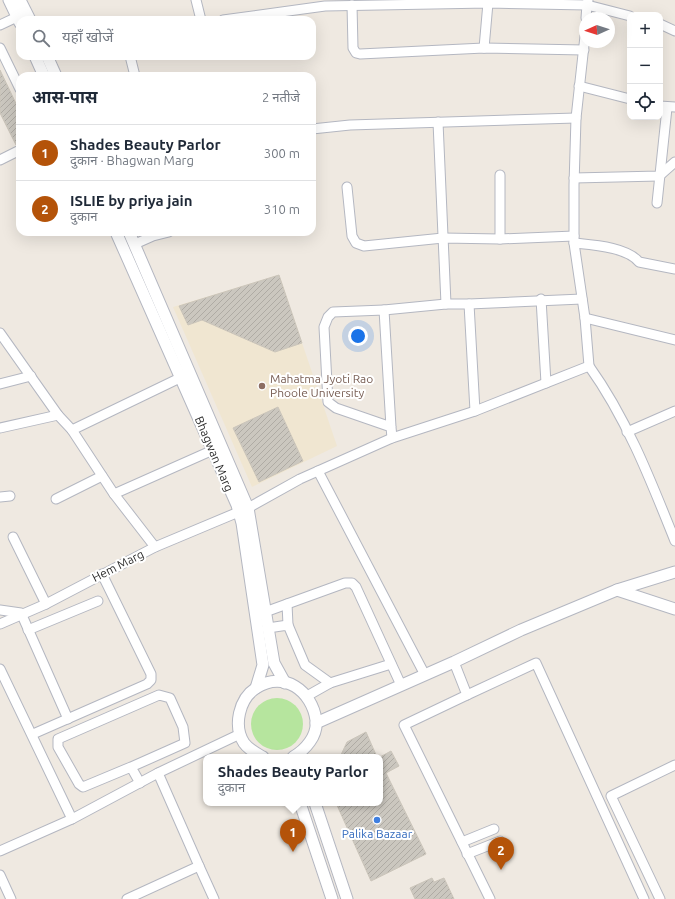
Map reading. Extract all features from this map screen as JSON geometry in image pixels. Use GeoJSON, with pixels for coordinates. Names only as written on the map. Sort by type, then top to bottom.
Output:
{"type":"FeatureCollection","features":[{"type":"Feature","properties":{"kind":"street"},"geometry":{"type":"LineString","coordinates":[[9,0],[17,16]]}},
{"type":"Feature","properties":{"kind":"street"},"geometry":{"type":"LineString","coordinates":[[20,0],[28,16]]}},
{"type":"Feature","properties":{"kind":"street"},"geometry":{"type":"LineString","coordinates":[[196,0],[200,16]]}},
{"type":"Feature","properties":{"kind":"street"},"geometry":{"type":"LineString","coordinates":[[247,16],[325,3],[352,5],[399,2],[588,2],[627,15]]}},
{"type":"Feature","properties":{"kind":"street"},"geometry":{"type":"LineString","coordinates":[[587,12],[588,2]]}},
{"type":"Feature","properties":{"kind":"street"},"geometry":{"type":"LineString","coordinates":[[484,48],[488,3]]}},
{"type":"Feature","properties":{"kind":"street"},"geometry":{"type":"LineString","coordinates":[[352,5],[353,48],[356,53],[484,48],[584,50],[576,118],[574,239],[585,318],[589,366],[604,387],[644,463],[675,541]]}},
{"type":"Feature","properties":{"kind":"street"},"geometry":{"type":"LineString","coordinates":[[0,25],[16,21]]}},
{"type":"Feature","properties":{"kind":"street"},"geometry":{"type":"LineString","coordinates":[[663,25],[675,31]]}},
{"type":"Feature","properties":{"kind":"street"},"geometry":{"type":"LineString","coordinates":[[0,48],[16,81]]}},
{"type":"Feature","properties":{"kind":"street"},"geometry":{"type":"LineString","coordinates":[[37,60],[42,72]]}},
{"type":"Feature","properties":{"kind":"street"},"geometry":{"type":"LineString","coordinates":[[49,60],[54,72]]}},
{"type":"Feature","properties":{"kind":"street"},"geometry":{"type":"LineString","coordinates":[[131,60],[134,72]]}},
{"type":"Feature","properties":{"kind":"street"},"geometry":{"type":"LineString","coordinates":[[579,86],[627,98]]}},
{"type":"Feature","properties":{"kind":"street"},"geometry":{"type":"LineString","coordinates":[[657,203],[667,107]]}},
{"type":"Feature","properties":{"kind":"street"},"geometry":{"type":"LineString","coordinates":[[316,129],[350,125],[576,118]]}},
{"type":"Feature","properties":{"kind":"street"},"geometry":{"type":"LineString","coordinates":[[438,122],[446,304]]}},
{"type":"Feature","properties":{"kind":"street"},"geometry":{"type":"LineString","coordinates":[[0,160],[16,152]]}},
{"type":"Feature","properties":{"kind":"street"},"geometry":{"type":"LineString","coordinates":[[574,178],[659,176],[675,162]]}},
{"type":"Feature","properties":{"kind":"street"},"geometry":{"type":"LineString","coordinates":[[500,175],[500,239]]}},
{"type":"Feature","properties":{"kind":"street"},"geometry":{"type":"LineString","coordinates":[[347,186],[352,236],[356,243],[364,246],[443,238],[574,239],[634,256],[639,262],[675,269]]}},
{"type":"Feature","properties":{"kind":"street","name":"Bhagwan Marg"},"geometry":{"type":"LineString","coordinates":[[118,236],[185,376],[243,510],[266,612],[274,663],[285,683]]}},
{"type":"Feature","properties":{"kind":"street","name":"Bhagwan Marg"},"geometry":{"type":"LineString","coordinates":[[131,236],[212,450],[243,510],[263,665],[256,688]]}},
{"type":"Feature","properties":{"kind":"street"},"geometry":{"type":"LineString","coordinates":[[135,244],[153,236]]}},
{"type":"Feature","properties":{"kind":"street"},"geometry":{"type":"LineString","coordinates":[[391,427],[331,406],[327,398],[324,327],[328,317],[333,312],[541,299],[582,299]]}},
{"type":"Feature","properties":{"kind":"street"},"geometry":{"type":"LineString","coordinates":[[541,299],[546,383]]}},
{"type":"Feature","properties":{"kind":"street"},"geometry":{"type":"LineString","coordinates":[[469,304],[475,411]]}},
{"type":"Feature","properties":{"kind":"street"},"geometry":{"type":"LineString","coordinates":[[384,310],[392,438]]}},
{"type":"Feature","properties":{"kind":"street"},"geometry":{"type":"LineString","coordinates":[[585,318],[675,340]]}},
{"type":"Feature","properties":{"kind":"street"},"geometry":{"type":"LineString","coordinates":[[0,333],[58,415],[72,430],[114,494],[155,547]]}},
{"type":"Feature","properties":{"kind":"street","name":"Hem Marg"},"geometry":{"type":"LineString","coordinates":[[0,624],[22,613],[46,604],[155,547],[243,510],[318,471],[392,438],[475,411],[589,366]]}},
{"type":"Feature","properties":{"kind":"street"},"geometry":{"type":"LineString","coordinates":[[0,384],[31,376]]}},
{"type":"Feature","properties":{"kind":"street"},"geometry":{"type":"LineString","coordinates":[[72,430],[185,376]]}},
{"type":"Feature","properties":{"kind":"street"},"geometry":{"type":"LineString","coordinates":[[627,432],[675,411]]}},
{"type":"Feature","properties":{"kind":"street"},"geometry":{"type":"LineString","coordinates":[[0,428],[58,415]]}},
{"type":"Feature","properties":{"kind":"street"},"geometry":{"type":"LineString","coordinates":[[114,494],[212,450]]}},
{"type":"Feature","properties":{"kind":"street"},"geometry":{"type":"LineString","coordinates":[[318,471],[425,674]]}},
{"type":"Feature","properties":{"kind":"street"},"geometry":{"type":"LineString","coordinates":[[56,499],[102,476]]}},
{"type":"Feature","properties":{"kind":"street"},"geometry":{"type":"LineString","coordinates":[[0,497],[10,496]]}},
{"type":"Feature","properties":{"kind":"street"},"geometry":{"type":"LineString","coordinates":[[13,537],[46,604]]}},
{"type":"Feature","properties":{"kind":"street"},"geometry":{"type":"LineString","coordinates":[[316,723],[454,662],[521,630],[617,590],[675,572]]}},
{"type":"Feature","properties":{"kind":"street"},"geometry":{"type":"LineString","coordinates":[[33,734],[147,684],[151,680],[151,674],[102,574]]}},
{"type":"Feature","properties":{"kind":"street"},"geometry":{"type":"LineString","coordinates":[[266,612],[345,583],[352,583],[356,587],[401,685]]}},
{"type":"Feature","properties":{"kind":"street"},"geometry":{"type":"LineString","coordinates":[[617,590],[675,609]]}},
{"type":"Feature","properties":{"kind":"street"},"geometry":{"type":"LineString","coordinates":[[28,630],[98,601]]}},
{"type":"Feature","properties":{"kind":"street"},"geometry":{"type":"LineString","coordinates":[[287,604],[288,625],[306,665],[330,683]]}},
{"type":"Feature","properties":{"kind":"street"},"geometry":{"type":"LineString","coordinates":[[0,610],[22,613],[28,630],[68,719]]}},
{"type":"Feature","properties":{"kind":"street"},"geometry":{"type":"LineString","coordinates":[[268,628],[288,625]]}},
{"type":"Feature","properties":{"kind":"street"},"geometry":{"type":"LineString","coordinates":[[454,662],[467,694]]}},
{"type":"Feature","properties":{"kind":"street"},"geometry":{"type":"LineString","coordinates":[[490,899],[404,725],[467,694],[536,663],[644,899]]}},
{"type":"Feature","properties":{"kind":"street"},"geometry":{"type":"LineString","coordinates":[[307,696],[330,683],[391,664]]}},
{"type":"Feature","properties":{"kind":"street"},"geometry":{"type":"LineString","coordinates":[[0,669],[33,734],[72,819]]}},
{"type":"Feature","properties":{"kind":"street"},"geometry":{"type":"LineString","coordinates":[[258,754],[251,750],[244,742],[240,734],[238,716],[245,698],[256,688],[272,682],[285,683],[293,686],[307,696],[314,708],[316,723],[313,737],[304,753]]}},
{"type":"Feature","properties":{"kind":"street"},"geometry":{"type":"LineString","coordinates":[[159,695],[170,698],[183,727],[186,738],[185,743],[131,767],[83,787],[79,784],[58,747],[58,738],[159,695]]}},
{"type":"Feature","properties":{"kind":"street"},"geometry":{"type":"LineString","coordinates":[[0,851],[72,819],[158,773],[240,734]]}},
{"type":"Feature","properties":{"kind":"street"},"geometry":{"type":"LineString","coordinates":[[660,899],[612,796],[675,765]]}},
{"type":"Feature","properties":{"kind":"street"},"geometry":{"type":"LineString","coordinates":[[131,767],[140,783]]}},
{"type":"Feature","properties":{"kind":"street"},"geometry":{"type":"LineString","coordinates":[[158,773],[214,899]]}},
{"type":"Feature","properties":{"kind":"street"},"geometry":{"type":"LineString","coordinates":[[301,806],[332,899]]}},
{"type":"Feature","properties":{"kind":"street"},"geometry":{"type":"LineString","coordinates":[[316,806],[347,899]]}},
{"type":"Feature","properties":{"kind":"street"},"geometry":{"type":"LineString","coordinates":[[462,842],[494,829]]}},
{"type":"Feature","properties":{"kind":"street"},"geometry":{"type":"LineString","coordinates":[[468,854],[500,841]]}},
{"type":"Feature","properties":{"kind":"street"},"geometry":{"type":"LineString","coordinates":[[127,899],[199,866]]}},
{"type":"Feature","properties":{"kind":"street"},"geometry":{"type":"LineString","coordinates":[[0,876],[11,899]]}},
{"type":"Feature","properties":{"kind":"shaded area","name":"Mahatma Jyoti Rao Phoole University"},"geometry":{"type":"Polygon","coordinates":[[[279,275],[337,446],[252,487],[173,307],[279,275]]]}},
{"type":"Feature","properties":{"kind":"green space"},"geometry":{"type":"Polygon","coordinates":[[[277,698],[291,702],[299,710],[303,724],[299,738],[291,746],[277,750],[263,746],[255,738],[251,724],[255,710],[263,702],[277,698]]]}},
{"type":"Feature","properties":{"kind":"building"},"geometry":{"type":"Polygon","coordinates":[[[0,70],[16,104],[16,145],[0,113],[0,70]]]}},
{"type":"Feature","properties":{"kind":"building"},"geometry":{"type":"Polygon","coordinates":[[[279,275],[302,343],[275,352],[202,320],[188,325],[179,306],[279,275]]]}},
{"type":"Feature","properties":{"kind":"building"},"geometry":{"type":"Polygon","coordinates":[[[278,407],[303,461],[259,482],[233,428],[278,407]]]}},
{"type":"Feature","properties":{"kind":"building"},"geometry":{"type":"Polygon","coordinates":[[[366,732],[376,754],[341,754],[347,742],[366,732]]]}},
{"type":"Feature","properties":{"kind":"building"},"geometry":{"type":"Polygon","coordinates":[[[391,751],[399,766],[386,773],[426,854],[371,881],[337,806],[383,806],[383,755],[391,751]]]}},
{"type":"Feature","properties":{"kind":"building"},"geometry":{"type":"Polygon","coordinates":[[[432,878],[434,882],[444,878],[454,899],[415,899],[410,888],[432,878]]]}},
{"type":"Feature","properties":{"kind":"place","name":"Mahatma Jyoti Rao Phoole University"},"geometry":{"type":"Point","coordinates":[262,386]}},
{"type":"Feature","properties":{"kind":"place","name":"Palika Bazaar"},"geometry":{"type":"Point","coordinates":[377,820]}},
{"type":"Feature","properties":{"kind":"place","name":"Shades Beauty Parlor"},"geometry":{"type":"Point","coordinates":[293,852]}},
{"type":"Feature","properties":{"kind":"place","name":"ISLIE by priya jain"},"geometry":{"type":"Point","coordinates":[501,870]}}]}
